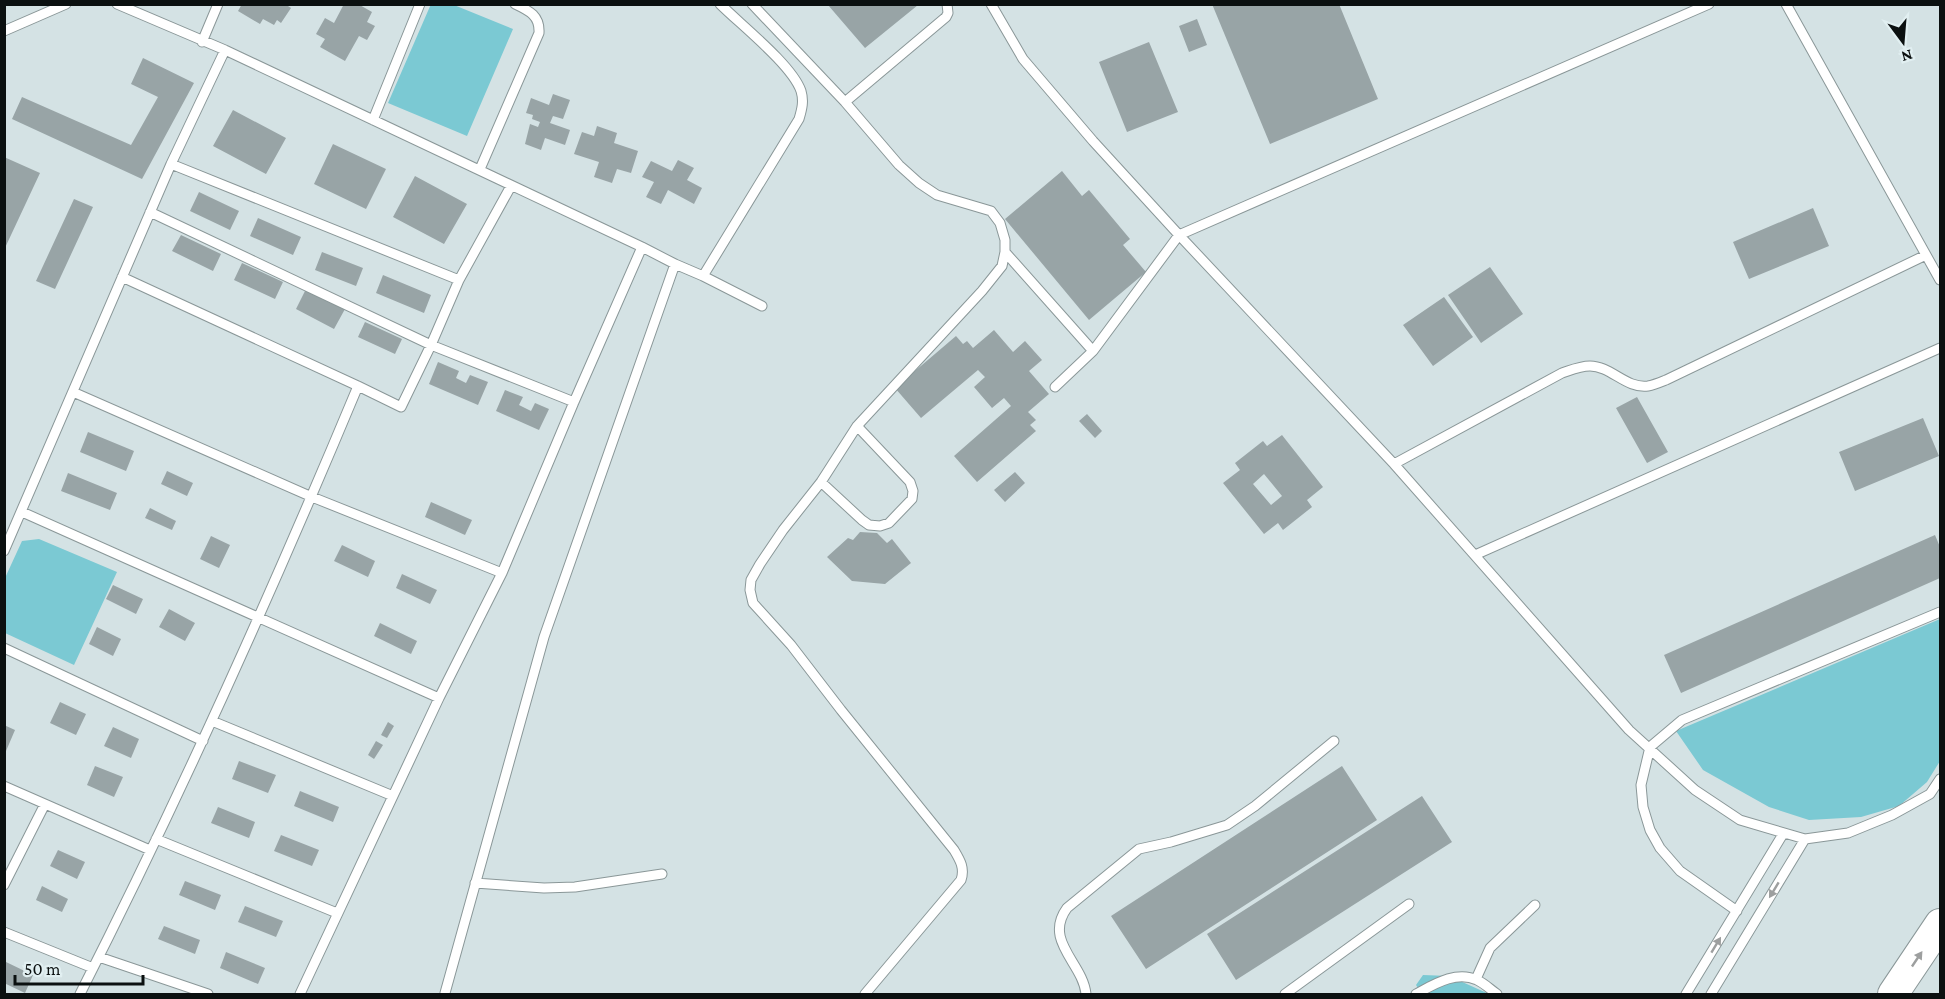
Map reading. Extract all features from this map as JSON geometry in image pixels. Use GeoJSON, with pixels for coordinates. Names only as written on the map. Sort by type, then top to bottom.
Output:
{"type":"FeatureCollection","features":[{"type":"Feature","properties":{"kind":"highway"},"geometry":{"type":"LineString","coordinates":[[1893,994],[1941,924]]}},
{"type":"Feature","properties":{"kind":"lane"},"geometry":{"type":"LineString","coordinates":[[4,31],[66,4]]}},
{"type":"Feature","properties":{"kind":"lane"},"geometry":{"type":"LineString","coordinates":[[117,4],[225,50],[762,306]]}},
{"type":"Feature","properties":{"kind":"lane"},"geometry":{"type":"LineString","coordinates":[[202,42],[218,4]]}},
{"type":"Feature","properties":{"kind":"lane"},"geometry":{"type":"LineString","coordinates":[[373,120],[420,4]]}},
{"type":"Feature","properties":{"kind":"lane"},"geometry":{"type":"LineString","coordinates":[[480,170],[539,33],[537,18],[515,4]]}},
{"type":"Feature","properties":{"kind":"lane"},"geometry":{"type":"LineString","coordinates":[[703,276],[799,119],[803,107],[800,89],[785,66],[720,4]]}},
{"type":"Feature","properties":{"kind":"lane"},"geometry":{"type":"LineString","coordinates":[[752,4],[846,102],[899,165],[919,183],[938,195],[991,211],[1000,223],[1005,240],[1002,266],[982,291],[857,426],[821,482],[783,531],[751,580],[750,590],[753,603],[791,645],[962,863],[961,880],[953,891],[865,994]]}},
{"type":"Feature","properties":{"kind":"lane"},"geometry":{"type":"LineString","coordinates":[[846,102],[946,17],[947,4]]}},
{"type":"Feature","properties":{"kind":"lane"},"geometry":{"type":"LineString","coordinates":[[992,4],[1023,59],[1093,141],[1394,464],[1629,730],[1695,790],[1740,820],[1804,839],[1848,833],[1892,815],[1930,794],[1941,779]]}},
{"type":"Feature","properties":{"kind":"lane"},"geometry":{"type":"LineString","coordinates":[[1055,387],[1093,351],[1179,235],[1709,4]]}},
{"type":"Feature","properties":{"kind":"lane"},"geometry":{"type":"LineString","coordinates":[[1786,4],[1941,280]]}},
{"type":"Feature","properties":{"kind":"lane"},"geometry":{"type":"LineString","coordinates":[[4,551],[171,164],[225,50]]}},
{"type":"Feature","properties":{"kind":"lane"},"geometry":{"type":"LineString","coordinates":[[171,164],[459,280]]}},
{"type":"Feature","properties":{"kind":"lane"},"geometry":{"type":"LineString","coordinates":[[122,277],[401,407],[459,280],[511,186]]}},
{"type":"Feature","properties":{"kind":"lane"},"geometry":{"type":"LineString","coordinates":[[150,212],[431,345],[574,402]]}},
{"type":"Feature","properties":{"kind":"lane"},"geometry":{"type":"LineString","coordinates":[[300,994],[439,698],[502,573],[642,247]]}},
{"type":"Feature","properties":{"kind":"lane"},"geometry":{"type":"LineString","coordinates":[[1005,252],[1093,351]]}},
{"type":"Feature","properties":{"kind":"lane"},"geometry":{"type":"LineString","coordinates":[[1394,464],[1577,367],[1592,365],[1630,384],[1647,387],[1926,255]]}},
{"type":"Feature","properties":{"kind":"lane"},"geometry":{"type":"LineString","coordinates":[[445,993],[544,637],[675,264]]}},
{"type":"Feature","properties":{"kind":"lane"},"geometry":{"type":"LineString","coordinates":[[1475,555],[1941,348]]}},
{"type":"Feature","properties":{"kind":"lane"},"geometry":{"type":"LineString","coordinates":[[80,994],[203,741],[312,497],[358,386]]}},
{"type":"Feature","properties":{"kind":"lane"},"geometry":{"type":"LineString","coordinates":[[73,392],[312,497],[502,573]]}},
{"type":"Feature","properties":{"kind":"lane"},"geometry":{"type":"LineString","coordinates":[[821,482],[869,525],[880,526],[888,523],[912,499],[913,491],[910,482],[857,426]]}},
{"type":"Feature","properties":{"kind":"lane"},"geometry":{"type":"LineString","coordinates":[[22,512],[439,698]]}},
{"type":"Feature","properties":{"kind":"lane"},"geometry":{"type":"LineString","coordinates":[[1737,911],[1680,871],[1660,848],[1650,830],[1643,807],[1641,785],[1650,747],[1682,720],[1941,612]]}},
{"type":"Feature","properties":{"kind":"lane"},"geometry":{"type":"LineString","coordinates":[[4,648],[203,741]]}},
{"type":"Feature","properties":{"kind":"lane"},"geometry":{"type":"LineString","coordinates":[[212,721],[393,796]]}},
{"type":"Feature","properties":{"kind":"lane"},"geometry":{"type":"LineString","coordinates":[[1086,994],[1083,982],[1062,942],[1059,929],[1060,918],[1067,908],[1139,849],[1227,825],[1255,806],[1334,741]]}},
{"type":"Feature","properties":{"kind":"lane"},"geometry":{"type":"LineString","coordinates":[[4,786],[150,850]]}},
{"type":"Feature","properties":{"kind":"lane"},"geometry":{"type":"LineString","coordinates":[[4,885],[45,804]]}},
{"type":"Feature","properties":{"kind":"lane"},"geometry":{"type":"LineString","coordinates":[[1686,994],[1783,834]]}},
{"type":"Feature","properties":{"kind":"lane"},"geometry":{"type":"LineString","coordinates":[[156,839],[337,913]]}},
{"type":"Feature","properties":{"kind":"lane"},"geometry":{"type":"LineString","coordinates":[[1712,994],[1804,839]]}},
{"type":"Feature","properties":{"kind":"lane"},"geometry":{"type":"LineString","coordinates":[[475,884],[575,887],[662,874]]}},
{"type":"Feature","properties":{"kind":"lane"},"geometry":{"type":"LineString","coordinates":[[1284,994],[1409,904]]}},
{"type":"Feature","properties":{"kind":"lane"},"geometry":{"type":"LineString","coordinates":[[1476,979],[1490,948],[1535,905]]}},
{"type":"Feature","properties":{"kind":"lane"},"geometry":{"type":"LineString","coordinates":[[4,932],[93,968]]}},
{"type":"Feature","properties":{"kind":"lane"},"geometry":{"type":"LineString","coordinates":[[99,957],[208,994]]}},
{"type":"Feature","properties":{"kind":"lane"},"geometry":{"type":"LineString","coordinates":[[1416,994],[1442,981],[1460,977],[1476,979],[1497,994]]}},
{"type":"Feature","properties":{"kind":"shaded area"},"geometry":{"type":"Polygon","coordinates":[[[431,4],[454,5],[513,29],[467,136],[388,103],[431,4]]]}},
{"type":"Feature","properties":{"kind":"shaded area"},"geometry":{"type":"Polygon","coordinates":[[[39,539],[117,572],[74,665],[5,633],[5,578],[22,541],[39,539]]]}},
{"type":"Feature","properties":{"kind":"shaded area"},"geometry":{"type":"Polygon","coordinates":[[[1940,619],[1940,761],[1927,782],[1899,806],[1861,817],[1809,820],[1769,807],[1703,770],[1676,731],[1940,619]]]}},
{"type":"Feature","properties":{"kind":"shaded area"},"geometry":{"type":"Polygon","coordinates":[[[1423,975],[1449,976],[1489,994],[1422,994],[1416,985],[1423,975]]]}},
{"type":"Feature","properties":{"kind":"building"},"geometry":{"type":"Polygon","coordinates":[[[242,4],[285,4],[291,8],[281,23],[277,20],[274,25],[263,19],[260,24],[238,11],[242,4]]]}},
{"type":"Feature","properties":{"kind":"building"},"geometry":{"type":"Polygon","coordinates":[[[344,4],[358,4],[372,12],[367,22],[375,26],[367,40],[359,36],[345,61],[320,47],[325,39],[316,34],[325,18],[334,23],[344,4]]]}},
{"type":"Feature","properties":{"kind":"building"},"geometry":{"type":"Polygon","coordinates":[[[1212,4],[1339,4],[1378,99],[1270,144],[1212,4]]]}},
{"type":"Feature","properties":{"kind":"building"},"geometry":{"type":"Polygon","coordinates":[[[828,5],[918,5],[865,48],[828,5]]]}},
{"type":"Feature","properties":{"kind":"building"},"geometry":{"type":"Polygon","coordinates":[[[1197,19],[1207,45],[1189,52],[1179,26],[1197,19]]]}},
{"type":"Feature","properties":{"kind":"building"},"geometry":{"type":"Polygon","coordinates":[[[1149,42],[1178,112],[1127,132],[1099,62],[1149,42]]]}},
{"type":"Feature","properties":{"kind":"building"},"geometry":{"type":"Polygon","coordinates":[[[143,58],[194,83],[142,179],[12,119],[22,97],[131,145],[158,97],[131,84],[143,58]]]}},
{"type":"Feature","properties":{"kind":"building"},"geometry":{"type":"Polygon","coordinates":[[[553,94],[570,100],[563,119],[553,116],[550,123],[570,130],[565,145],[545,138],[541,150],[525,144],[530,124],[538,127],[540,122],[532,119],[533,115],[526,113],[531,98],[549,105],[553,94]]]}},
{"type":"Feature","properties":{"kind":"building"},"geometry":{"type":"Polygon","coordinates":[[[233,110],[286,138],[266,174],[213,146],[233,110]]]}},
{"type":"Feature","properties":{"kind":"building"},"geometry":{"type":"Polygon","coordinates":[[[597,126],[617,133],[614,143],[638,151],[631,173],[617,169],[612,183],[594,177],[599,162],[574,154],[582,132],[594,136],[597,126]]]}},
{"type":"Feature","properties":{"kind":"building"},"geometry":{"type":"Polygon","coordinates":[[[333,144],[386,169],[366,209],[314,184],[333,144]]]}},
{"type":"Feature","properties":{"kind":"building"},"geometry":{"type":"Polygon","coordinates":[[[4,157],[40,173],[4,250],[4,157]]]}},
{"type":"Feature","properties":{"kind":"building"},"geometry":{"type":"Polygon","coordinates":[[[678,160],[694,168],[687,180],[702,188],[694,204],[668,190],[661,204],[646,197],[654,182],[642,177],[651,161],[672,171],[678,160]]]}},
{"type":"Feature","properties":{"kind":"building"},"geometry":{"type":"Polygon","coordinates":[[[1062,171],[1082,196],[1089,190],[1130,239],[1123,245],[1146,272],[1089,320],[1005,219],[1062,171]]]}},
{"type":"Feature","properties":{"kind":"building"},"geometry":{"type":"Polygon","coordinates":[[[415,176],[467,204],[444,244],[393,217],[415,176]]]}},
{"type":"Feature","properties":{"kind":"building"},"geometry":{"type":"Polygon","coordinates":[[[199,192],[239,211],[230,230],[190,211],[199,192]]]}},
{"type":"Feature","properties":{"kind":"building"},"geometry":{"type":"Polygon","coordinates":[[[74,199],[93,207],[55,289],[36,281],[74,199]]]}},
{"type":"Feature","properties":{"kind":"building"},"geometry":{"type":"Polygon","coordinates":[[[1813,208],[1829,246],[1749,279],[1733,242],[1813,208]]]}},
{"type":"Feature","properties":{"kind":"building"},"geometry":{"type":"Polygon","coordinates":[[[258,218],[301,237],[293,255],[250,236],[258,218]]]}},
{"type":"Feature","properties":{"kind":"building"},"geometry":{"type":"Polygon","coordinates":[[[181,235],[221,254],[213,271],[172,251],[181,235]]]}},
{"type":"Feature","properties":{"kind":"building"},"geometry":{"type":"Polygon","coordinates":[[[322,252],[363,268],[356,286],[315,270],[322,252]]]}},
{"type":"Feature","properties":{"kind":"building"},"geometry":{"type":"Polygon","coordinates":[[[242,263],[283,282],[275,299],[234,280],[242,263]]]}},
{"type":"Feature","properties":{"kind":"building"},"geometry":{"type":"Polygon","coordinates":[[[1490,267],[1523,314],[1481,343],[1448,295],[1490,267]]]}},
{"type":"Feature","properties":{"kind":"building"},"geometry":{"type":"Polygon","coordinates":[[[383,275],[431,295],[424,313],[376,293],[383,275]]]}},
{"type":"Feature","properties":{"kind":"building"},"geometry":{"type":"Polygon","coordinates":[[[306,289],[345,309],[334,329],[296,309],[306,289]]]}},
{"type":"Feature","properties":{"kind":"building"},"geometry":{"type":"Polygon","coordinates":[[[1444,297],[1473,337],[1433,366],[1403,325],[1444,297]]]}},
{"type":"Feature","properties":{"kind":"building"},"geometry":{"type":"Polygon","coordinates":[[[365,322],[402,339],[395,354],[358,337],[365,322]]]}},
{"type":"Feature","properties":{"kind":"building"},"geometry":{"type":"Polygon","coordinates":[[[994,330],[1013,352],[1025,341],[1042,360],[1029,371],[1049,394],[1028,412],[1036,420],[1030,425],[1036,431],[977,482],[954,456],[1011,406],[1004,398],[992,408],[974,387],[985,377],[978,370],[921,418],[895,388],[956,336],[963,344],[967,341],[973,348],[994,330]]]}},
{"type":"Feature","properties":{"kind":"building"},"geometry":{"type":"Polygon","coordinates":[[[438,362],[459,371],[456,378],[466,383],[470,375],[488,382],[478,405],[429,384],[438,362]]]}},
{"type":"Feature","properties":{"kind":"building"},"geometry":{"type":"Polygon","coordinates":[[[505,390],[523,397],[519,405],[531,411],[535,403],[549,409],[539,430],[496,411],[505,390]]]}},
{"type":"Feature","properties":{"kind":"building"},"geometry":{"type":"Polygon","coordinates":[[[1637,397],[1668,452],[1647,463],[1616,408],[1637,397]]]}},
{"type":"Feature","properties":{"kind":"building"},"geometry":{"type":"Polygon","coordinates":[[[1087,414],[1102,431],[1095,438],[1079,421],[1087,414]]]}},
{"type":"Feature","properties":{"kind":"building"},"geometry":{"type":"Polygon","coordinates":[[[1923,418],[1939,456],[1855,491],[1839,452],[1923,418]]]}},
{"type":"Feature","properties":{"kind":"building"},"geometry":{"type":"Polygon","coordinates":[[[88,432],[134,451],[126,471],[80,452],[88,432]]]}},
{"type":"Feature","properties":{"kind":"building"},"geometry":{"type":"Polygon","coordinates":[[[1282,435],[1323,487],[1307,500],[1312,507],[1283,530],[1278,523],[1264,534],[1223,483],[1240,470],[1235,463],[1263,441],[1267,446],[1282,435]],[[1264,474],[1253,484],[1271,505],[1282,496],[1264,474]]]}},
{"type":"Feature","properties":{"kind":"building"},"geometry":{"type":"Polygon","coordinates":[[[167,471],[193,483],[187,496],[161,484],[167,471]]]}},
{"type":"Feature","properties":{"kind":"building"},"geometry":{"type":"Polygon","coordinates":[[[1015,472],[1025,483],[1005,502],[994,490],[1015,472]]]}},
{"type":"Feature","properties":{"kind":"building"},"geometry":{"type":"Polygon","coordinates":[[[68,473],[117,493],[110,510],[61,491],[68,473]]]}},
{"type":"Feature","properties":{"kind":"building"},"geometry":{"type":"Polygon","coordinates":[[[431,502],[472,520],[465,535],[425,517],[431,502]]]}},
{"type":"Feature","properties":{"kind":"building"},"geometry":{"type":"Polygon","coordinates":[[[150,508],[176,521],[172,530],[145,518],[150,508]]]}},
{"type":"Feature","properties":{"kind":"building"},"geometry":{"type":"Polygon","coordinates":[[[860,532],[877,533],[887,543],[892,539],[911,563],[885,584],[852,581],[827,557],[848,538],[853,540],[860,532]]]}},
{"type":"Feature","properties":{"kind":"building"},"geometry":{"type":"Polygon","coordinates":[[[1935,535],[1940,547],[1940,578],[1681,693],[1664,655],[1935,535]]]}},
{"type":"Feature","properties":{"kind":"building"},"geometry":{"type":"Polygon","coordinates":[[[211,536],[230,545],[219,568],[200,559],[211,536]]]}},
{"type":"Feature","properties":{"kind":"building"},"geometry":{"type":"Polygon","coordinates":[[[342,545],[375,561],[368,577],[334,561],[342,545]]]}},
{"type":"Feature","properties":{"kind":"building"},"geometry":{"type":"Polygon","coordinates":[[[402,574],[437,590],[430,604],[396,588],[402,574]]]}},
{"type":"Feature","properties":{"kind":"building"},"geometry":{"type":"Polygon","coordinates":[[[113,585],[143,599],[136,614],[106,599],[113,585]]]}},
{"type":"Feature","properties":{"kind":"building"},"geometry":{"type":"Polygon","coordinates":[[[169,609],[195,623],[185,641],[159,627],[169,609]]]}},
{"type":"Feature","properties":{"kind":"building"},"geometry":{"type":"Polygon","coordinates":[[[380,623],[417,641],[411,654],[374,636],[380,623]]]}},
{"type":"Feature","properties":{"kind":"building"},"geometry":{"type":"Polygon","coordinates":[[[97,627],[121,639],[113,656],[89,644],[97,627]]]}},
{"type":"Feature","properties":{"kind":"building"},"geometry":{"type":"Polygon","coordinates":[[[60,702],[86,714],[76,735],[50,723],[60,702]]]}},
{"type":"Feature","properties":{"kind":"building"},"geometry":{"type":"Polygon","coordinates":[[[388,722],[394,726],[387,738],[381,735],[388,722]]]}},
{"type":"Feature","properties":{"kind":"building"},"geometry":{"type":"Polygon","coordinates":[[[4,725],[15,730],[6,751],[4,751],[4,725]]]}},
{"type":"Feature","properties":{"kind":"building"},"geometry":{"type":"Polygon","coordinates":[[[113,727],[139,739],[131,758],[104,746],[113,727]]]}},
{"type":"Feature","properties":{"kind":"building"},"geometry":{"type":"Polygon","coordinates":[[[376,741],[383,745],[374,759],[368,755],[376,741]]]}},
{"type":"Feature","properties":{"kind":"building"},"geometry":{"type":"Polygon","coordinates":[[[239,761],[276,775],[268,793],[232,779],[239,761]]]}},
{"type":"Feature","properties":{"kind":"building"},"geometry":{"type":"Polygon","coordinates":[[[95,766],[123,777],[114,797],[87,785],[95,766]]]}},
{"type":"Feature","properties":{"kind":"building"},"geometry":{"type":"Polygon","coordinates":[[[1342,766],[1377,820],[1146,969],[1111,916],[1342,766]]]}},
{"type":"Feature","properties":{"kind":"building"},"geometry":{"type":"Polygon","coordinates":[[[300,791],[339,807],[333,822],[294,806],[300,791]]]}},
{"type":"Feature","properties":{"kind":"building"},"geometry":{"type":"Polygon","coordinates":[[[1422,796],[1452,842],[1236,980],[1207,934],[1422,796]]]}},
{"type":"Feature","properties":{"kind":"building"},"geometry":{"type":"Polygon","coordinates":[[[218,807],[255,822],[249,838],[211,823],[218,807]]]}},
{"type":"Feature","properties":{"kind":"building"},"geometry":{"type":"Polygon","coordinates":[[[281,835],[319,850],[312,866],[274,851],[281,835]]]}},
{"type":"Feature","properties":{"kind":"building"},"geometry":{"type":"Polygon","coordinates":[[[58,850],[85,862],[77,879],[50,866],[58,850]]]}},
{"type":"Feature","properties":{"kind":"building"},"geometry":{"type":"Polygon","coordinates":[[[185,881],[221,895],[215,910],[179,895],[185,881]]]}},
{"type":"Feature","properties":{"kind":"building"},"geometry":{"type":"Polygon","coordinates":[[[42,886],[68,899],[62,912],[36,900],[42,886]]]}},
{"type":"Feature","properties":{"kind":"building"},"geometry":{"type":"Polygon","coordinates":[[[245,906],[283,921],[276,937],[238,922],[245,906]]]}},
{"type":"Feature","properties":{"kind":"building"},"geometry":{"type":"Polygon","coordinates":[[[164,926],[200,940],[195,954],[158,939],[164,926]]]}},
{"type":"Feature","properties":{"kind":"building"},"geometry":{"type":"Polygon","coordinates":[[[226,952],[265,968],[258,984],[220,968],[226,952]]]}},
{"type":"Feature","properties":{"kind":"building"},"geometry":{"type":"Polygon","coordinates":[[[6,962],[33,975],[25,993],[4,983],[6,962]]]}}]}
